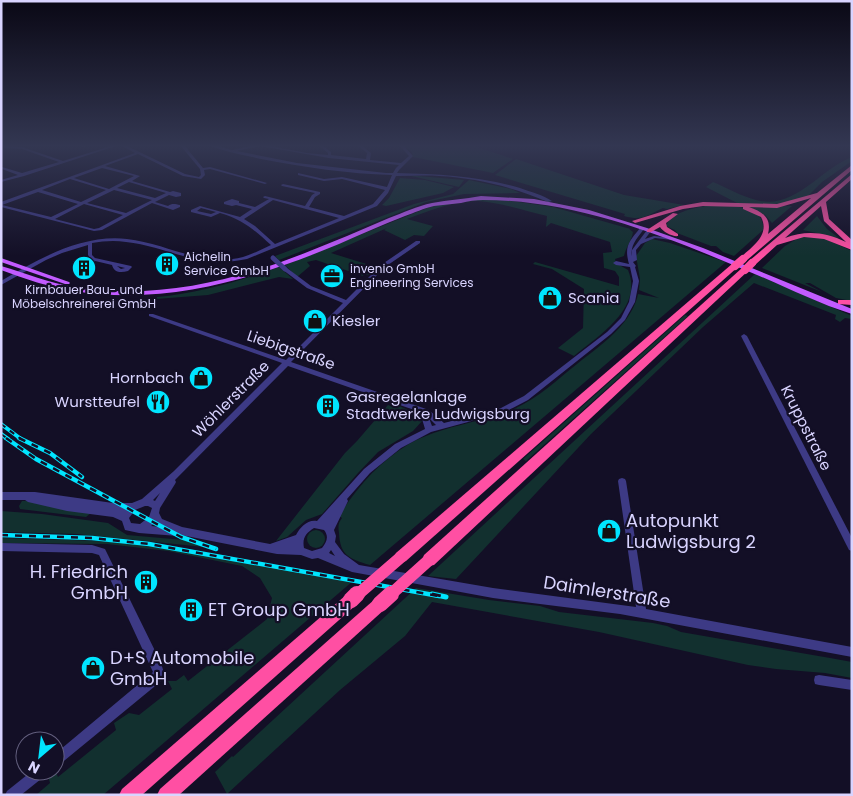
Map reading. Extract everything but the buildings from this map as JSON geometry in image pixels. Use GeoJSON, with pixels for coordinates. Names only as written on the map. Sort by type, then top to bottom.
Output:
{"type":"FeatureCollection","features":[{"type":"Feature","properties":{"kind":"highway"},"geometry":{"type":"LineString","coordinates":[[128,795],[833,182]]}},
{"type":"Feature","properties":{"kind":"highway"},"geometry":{"type":"LineString","coordinates":[[166,795],[429,560],[774,243],[845,182]]}},
{"type":"Feature","properties":{"kind":"highway"},"geometry":{"type":"LineString","coordinates":[[648,228],[673,210],[703,204],[777,206],[790,204],[816,195]]}},
{"type":"Feature","properties":{"kind":"highway"},"geometry":{"type":"LineString","coordinates":[[823,201],[826,220],[852,244]]}},
{"type":"Feature","properties":{"kind":"highway"},"geometry":{"type":"LineString","coordinates":[[635,221],[661,219],[692,207],[722,205],[741,207],[754,211],[766,220],[768,227],[762,242]]}},
{"type":"Feature","properties":{"kind":"highway"},"geometry":{"type":"LineString","coordinates":[[661,219],[664,228],[674,237]]}},
{"type":"Feature","properties":{"kind":"highway"},"geometry":{"type":"LineString","coordinates":[[774,243],[787,241],[799,235],[814,235],[836,240],[852,248]]}},
{"type":"Feature","properties":{"kind":"highway"},"geometry":{"type":"LineString","coordinates":[[841,302],[852,305]]}},
{"type":"Feature","properties":{"kind":"main road"},"geometry":{"type":"LineString","coordinates":[[19,271],[74,285],[99,289],[140,290],[184,287],[222,280],[265,267],[419,206],[440,200],[475,195],[526,197],[550,201],[635,221],[648,228]]}},
{"type":"Feature","properties":{"kind":"main road"},"geometry":{"type":"LineString","coordinates":[[1,261],[49,285],[91,292],[138,294],[187,290],[224,283],[262,271],[437,203],[482,197],[526,197],[648,228],[841,302]]}},
{"type":"Feature","properties":{"kind":"main road"},"geometry":{"type":"LineString","coordinates":[[674,237],[852,312]]}},
{"type":"Feature","properties":{"kind":"street"},"geometry":{"type":"LineString","coordinates":[[1,205],[59,182]]}},
{"type":"Feature","properties":{"kind":"street"},"geometry":{"type":"LineString","coordinates":[[86,182],[169,206]]}},
{"type":"Feature","properties":{"kind":"street"},"geometry":{"type":"LineString","coordinates":[[51,219],[127,182]]}},
{"type":"Feature","properties":{"kind":"street"},"geometry":{"type":"LineString","coordinates":[[1,205],[97,230],[170,193],[133,182]]}},
{"type":"Feature","properties":{"kind":"street"},"geometry":{"type":"LineString","coordinates":[[356,182],[388,189]]}},
{"type":"Feature","properties":{"kind":"street"},"geometry":{"type":"LineString","coordinates":[[1,283],[19,271],[51,255],[110,240],[125,240],[203,261],[220,262],[245,258],[375,204],[382,199],[390,182]]}},
{"type":"Feature","properties":{"kind":"street"},"geometry":{"type":"LineString","coordinates":[[479,182],[515,189],[526,197]]}},
{"type":"Feature","properties":{"kind":"street"},"geometry":{"type":"LineString","coordinates":[[283,185],[315,194],[306,208]]}},
{"type":"Feature","properties":{"kind":"street"},"geometry":{"type":"LineString","coordinates":[[37,190],[127,215]]}},
{"type":"Feature","properties":{"kind":"street"},"geometry":{"type":"LineString","coordinates":[[265,197],[345,218]]}},
{"type":"Feature","properties":{"kind":"street"},"geometry":{"type":"LineString","coordinates":[[240,219],[272,199]]}},
{"type":"Feature","properties":{"kind":"street"},"geometry":{"type":"LineString","coordinates":[[235,203],[256,209]]}},
{"type":"Feature","properties":{"kind":"street"},"geometry":{"type":"LineString","coordinates":[[219,212],[212,216],[192,211],[200,207],[219,212],[240,219],[275,246]]}},
{"type":"Feature","properties":{"kind":"street"},"geometry":{"type":"LineString","coordinates":[[632,264],[634,260],[633,254],[648,228]]}},
{"type":"Feature","properties":{"kind":"street"},"geometry":{"type":"LineString","coordinates":[[320,524],[367,471],[383,457],[410,439],[429,430],[503,410],[536,392],[616,327],[630,307],[635,291],[636,281],[629,258],[629,248],[648,228]]}},
{"type":"Feature","properties":{"kind":"street"},"geometry":{"type":"LineString","coordinates":[[638,245],[654,238],[674,237]]}},
{"type":"Feature","properties":{"kind":"street","name":"Wöhlerstraße"},"geometry":{"type":"LineString","coordinates":[[145,502],[177,473],[382,266],[418,242]]}},
{"type":"Feature","properties":{"kind":"street"},"geometry":{"type":"LineString","coordinates":[[90,244],[90,254],[93,259],[114,264]]}},
{"type":"Feature","properties":{"kind":"street"},"geometry":{"type":"LineString","coordinates":[[1,278],[39,263],[51,255]]}},
{"type":"Feature","properties":{"kind":"street"},"geometry":{"type":"LineString","coordinates":[[273,257],[285,269],[309,287],[346,302]]}},
{"type":"Feature","properties":{"kind":"street"},"geometry":{"type":"LineString","coordinates":[[616,261],[632,264]]}},
{"type":"Feature","properties":{"kind":"street"},"geometry":{"type":"LineString","coordinates":[[39,263],[40,275]]}},
{"type":"Feature","properties":{"kind":"street","name":"Liebigstraße"},"geometry":{"type":"LineString","coordinates":[[151,315],[423,412],[434,417],[442,426]]}},
{"type":"Feature","properties":{"kind":"street","name":"Kruppstraße"},"geometry":{"type":"LineString","coordinates":[[744,336],[848,532],[852,547]]}},
{"type":"Feature","properties":{"kind":"street"},"geometry":{"type":"LineString","coordinates":[[423,412],[429,430]]}},
{"type":"Feature","properties":{"kind":"street","name":"Wöhlerstraße"},"geometry":{"type":"LineString","coordinates":[[156,511],[177,473]]}},
{"type":"Feature","properties":{"kind":"street"},"geometry":{"type":"LineString","coordinates":[[622,481],[642,612]]}},
{"type":"Feature","properties":{"kind":"street"},"geometry":{"type":"LineString","coordinates":[[1,496],[35,496],[113,507],[132,507],[150,502],[156,511],[159,522],[182,532],[284,551],[302,551],[312,556],[320,554],[331,543],[330,529],[346,496]]}},
{"type":"Feature","properties":{"kind":"street"},"geometry":{"type":"LineString","coordinates":[[23,497],[40,502],[114,513],[125,518]]}},
{"type":"Feature","properties":{"kind":"street"},"geometry":{"type":"LineString","coordinates":[[132,507],[124,521],[128,527],[168,533],[182,532]]}},
{"type":"Feature","properties":{"kind":"street"},"geometry":{"type":"LineString","coordinates":[[136,528],[150,522],[156,511]]}},
{"type":"Feature","properties":{"kind":"street"},"geometry":{"type":"LineString","coordinates":[[272,548],[299,538],[304,529],[314,524],[320,524],[330,529]]}},
{"type":"Feature","properties":{"kind":"street"},"geometry":{"type":"LineString","coordinates":[[299,538],[302,551]]}},
{"type":"Feature","properties":{"kind":"street","name":"Daimlerstraße"},"geometry":{"type":"LineString","coordinates":[[331,543],[341,557],[358,569]]}},
{"type":"Feature","properties":{"kind":"street"},"geometry":{"type":"LineString","coordinates":[[1,547],[92,549],[102,552],[157,667],[158,673],[156,678],[65,753]]}},
{"type":"Feature","properties":{"kind":"street","name":"Daimlerstraße"},"geometry":{"type":"LineString","coordinates":[[320,554],[343,566],[358,569],[493,593],[642,612],[852,652]]}},
{"type":"Feature","properties":{"kind":"street"},"geometry":{"type":"LineString","coordinates":[[819,680],[852,685]]}},
{"type":"Feature","properties":{"kind":"street"},"geometry":{"type":"LineString","coordinates":[[12,795],[30,781]]}},
{"type":"Feature","properties":{"kind":"green space"},"geometry":{"type":"Polygon","coordinates":[[[398,182],[434,182],[454,187],[443,193],[386,206],[382,205],[389,198],[398,182]]]}},
{"type":"Feature","properties":{"kind":"green space"},"geometry":{"type":"Polygon","coordinates":[[[438,182],[462,182],[459,187],[438,182]]]}},
{"type":"Feature","properties":{"kind":"green space"},"geometry":{"type":"Polygon","coordinates":[[[467,182],[479,182],[511,189],[520,193],[464,194],[426,202],[279,260],[275,256],[414,204],[453,194],[467,182]]]}},
{"type":"Feature","properties":{"kind":"green space"},"geometry":{"type":"Polygon","coordinates":[[[519,182],[585,182],[624,195],[684,205],[667,209],[663,208],[640,218],[624,216],[625,214],[519,182]]]}},
{"type":"Feature","properties":{"kind":"green space"},"geometry":{"type":"Polygon","coordinates":[[[713,182],[756,200],[770,202],[783,200],[813,182],[822,182],[806,198],[790,204],[741,205],[706,187],[713,182]]]}},
{"type":"Feature","properties":{"kind":"green space"},"geometry":{"type":"Polygon","coordinates":[[[497,199],[553,207],[629,228],[633,232],[624,256],[615,259],[616,263],[628,270],[631,284],[630,297],[616,320],[574,356],[558,348],[583,328],[584,289],[552,269],[533,264],[535,262],[619,286],[619,277],[615,271],[604,268],[603,253],[612,252],[610,242],[551,223],[546,227],[547,216],[486,202],[460,202],[407,219],[433,226],[424,236],[414,235],[405,240],[384,230],[387,228],[331,253],[376,267],[369,275],[364,274],[363,276],[316,260],[307,262],[310,266],[297,277],[285,265],[427,208],[452,201],[497,199]]]}},
{"type":"Feature","properties":{"kind":"green space"},"geometry":{"type":"Polygon","coordinates":[[[705,206],[733,206],[751,211],[758,215],[762,221],[763,230],[734,256],[723,252],[716,246],[711,246],[677,233],[666,226],[668,221],[677,214],[705,206]]]}},
{"type":"Feature","properties":{"kind":"green space"},"geometry":{"type":"Polygon","coordinates":[[[792,206],[772,223],[765,215],[749,207],[792,206]]]}},
{"type":"Feature","properties":{"kind":"green space"},"geometry":{"type":"Polygon","coordinates":[[[817,216],[827,229],[839,238],[803,230],[817,216]]]}},
{"type":"Feature","properties":{"kind":"green space"},"geometry":{"type":"Polygon","coordinates":[[[800,237],[821,237],[852,251],[852,301],[836,298],[810,283],[805,283],[822,292],[762,268],[785,246],[800,237]]]}},
{"type":"Feature","properties":{"kind":"green space"},"geometry":{"type":"Polygon","coordinates":[[[652,239],[670,243],[726,262],[370,565],[356,561],[347,555],[341,546],[338,529],[342,518],[339,516],[353,495],[378,467],[409,444],[435,432],[503,413],[524,404],[548,388],[614,333],[629,315],[635,305],[638,294],[659,298],[639,290],[640,279],[636,256],[645,243],[652,239]]]}},
{"type":"Feature","properties":{"kind":"green space"},"geometry":{"type":"Polygon","coordinates":[[[279,267],[293,279],[279,277],[208,295],[156,299],[157,297],[219,286],[279,267]]]}},
{"type":"Feature","properties":{"kind":"green space"},"geometry":{"type":"Polygon","coordinates":[[[755,274],[852,316],[852,319],[845,318],[840,322],[835,319],[836,315],[754,283],[703,327],[591,434],[456,579],[428,576],[755,274]]]}},
{"type":"Feature","properties":{"kind":"green space"},"geometry":{"type":"Polygon","coordinates":[[[685,315],[688,316],[526,461],[523,459],[685,315]]]}},
{"type":"Feature","properties":{"kind":"green space"},"geometry":{"type":"Polygon","coordinates":[[[388,405],[394,407],[397,405],[415,413],[422,421],[413,431],[378,452],[322,514],[306,520],[287,537],[276,541],[345,453],[388,405]]]}},
{"type":"Feature","properties":{"kind":"green space"},"geometry":{"type":"Polygon","coordinates":[[[22,501],[92,512],[86,517],[20,509],[19,506],[22,501]]]}},
{"type":"Feature","properties":{"kind":"green space"},"geometry":{"type":"Polygon","coordinates":[[[1,511],[42,514],[108,523],[127,535],[184,540],[204,547],[77,534],[1,532],[1,511]]]}},
{"type":"Feature","properties":{"kind":"green space"},"geometry":{"type":"Polygon","coordinates":[[[316,530],[322,533],[325,539],[322,545],[316,548],[310,545],[307,539],[310,533],[316,530]]]}},
{"type":"Feature","properties":{"kind":"green space"},"geometry":{"type":"Polygon","coordinates":[[[1,538],[104,541],[154,547],[353,581],[103,795],[36,795],[50,783],[49,781],[65,781],[65,771],[116,730],[114,723],[129,713],[139,715],[172,689],[168,681],[176,681],[184,675],[188,681],[267,619],[272,598],[260,578],[242,566],[168,551],[107,544],[1,543],[1,538]]]}},
{"type":"Feature","properties":{"kind":"green space"},"geometry":{"type":"Polygon","coordinates":[[[416,588],[540,606],[559,612],[653,623],[681,632],[852,662],[852,678],[825,673],[748,665],[599,632],[432,602],[405,636],[340,690],[227,794],[215,772],[416,588]]]}},
{"type":"Feature","properties":{"kind":"railway"},"geometry":{"type":"LineString","coordinates":[[1,424],[21,439]]}},
{"type":"Feature","properties":{"kind":"railway"},"geometry":{"type":"LineString","coordinates":[[1,434],[8,439]]}},
{"type":"Feature","properties":{"kind":"railway"},"geometry":{"type":"LineString","coordinates":[[6,438],[36,459],[181,537],[216,549]]}},
{"type":"Feature","properties":{"kind":"railway"},"geometry":{"type":"LineString","coordinates":[[21,439],[50,453],[82,477]]}},
{"type":"Feature","properties":{"kind":"railway"},"geometry":{"type":"LineString","coordinates":[[1,535],[92,538],[149,544],[439,596]]}},
{"type":"Feature","properties":{"kind":"railway"},"geometry":{"type":"LineString","coordinates":[[432,594],[446,597]]}},
{"type":"Feature","properties":{"kind":"place","name":"Aichelin Service GmbH"},"geometry":{"type":"Point","coordinates":[167,264]}},
{"type":"Feature","properties":{"kind":"place","name":"Kirnbauer Bau- und Möbelschreinerei GmbH"},"geometry":{"type":"Point","coordinates":[84,268]}},
{"type":"Feature","properties":{"kind":"place","name":"invenio GmbH Engineering Services"},"geometry":{"type":"Point","coordinates":[332,276]}},
{"type":"Feature","properties":{"kind":"place","name":"Scania"},"geometry":{"type":"Point","coordinates":[550,298]}},
{"type":"Feature","properties":{"kind":"place","name":"Kiesler"},"geometry":{"type":"Point","coordinates":[315,321]}},
{"type":"Feature","properties":{"kind":"place","name":"Hornbach"},"geometry":{"type":"Point","coordinates":[201,378]}},
{"type":"Feature","properties":{"kind":"place","name":"Wurstteufel"},"geometry":{"type":"Point","coordinates":[158,402]}},
{"type":"Feature","properties":{"kind":"place","name":"Gasregelanlage Stadtwerke Ludwigsburg"},"geometry":{"type":"Point","coordinates":[328,406]}},
{"type":"Feature","properties":{"kind":"place","name":"Autopunkt Ludwigsburg 2"},"geometry":{"type":"Point","coordinates":[609,531]}},
{"type":"Feature","properties":{"kind":"place","name":"H. Friedrich GmbH"},"geometry":{"type":"Point","coordinates":[146,582]}},
{"type":"Feature","properties":{"kind":"place","name":"ET Group GmbH"},"geometry":{"type":"Point","coordinates":[191,610]}},
{"type":"Feature","properties":{"kind":"place","name":"D+S Automobile GmbH"},"geometry":{"type":"Point","coordinates":[93,668]}}]}
